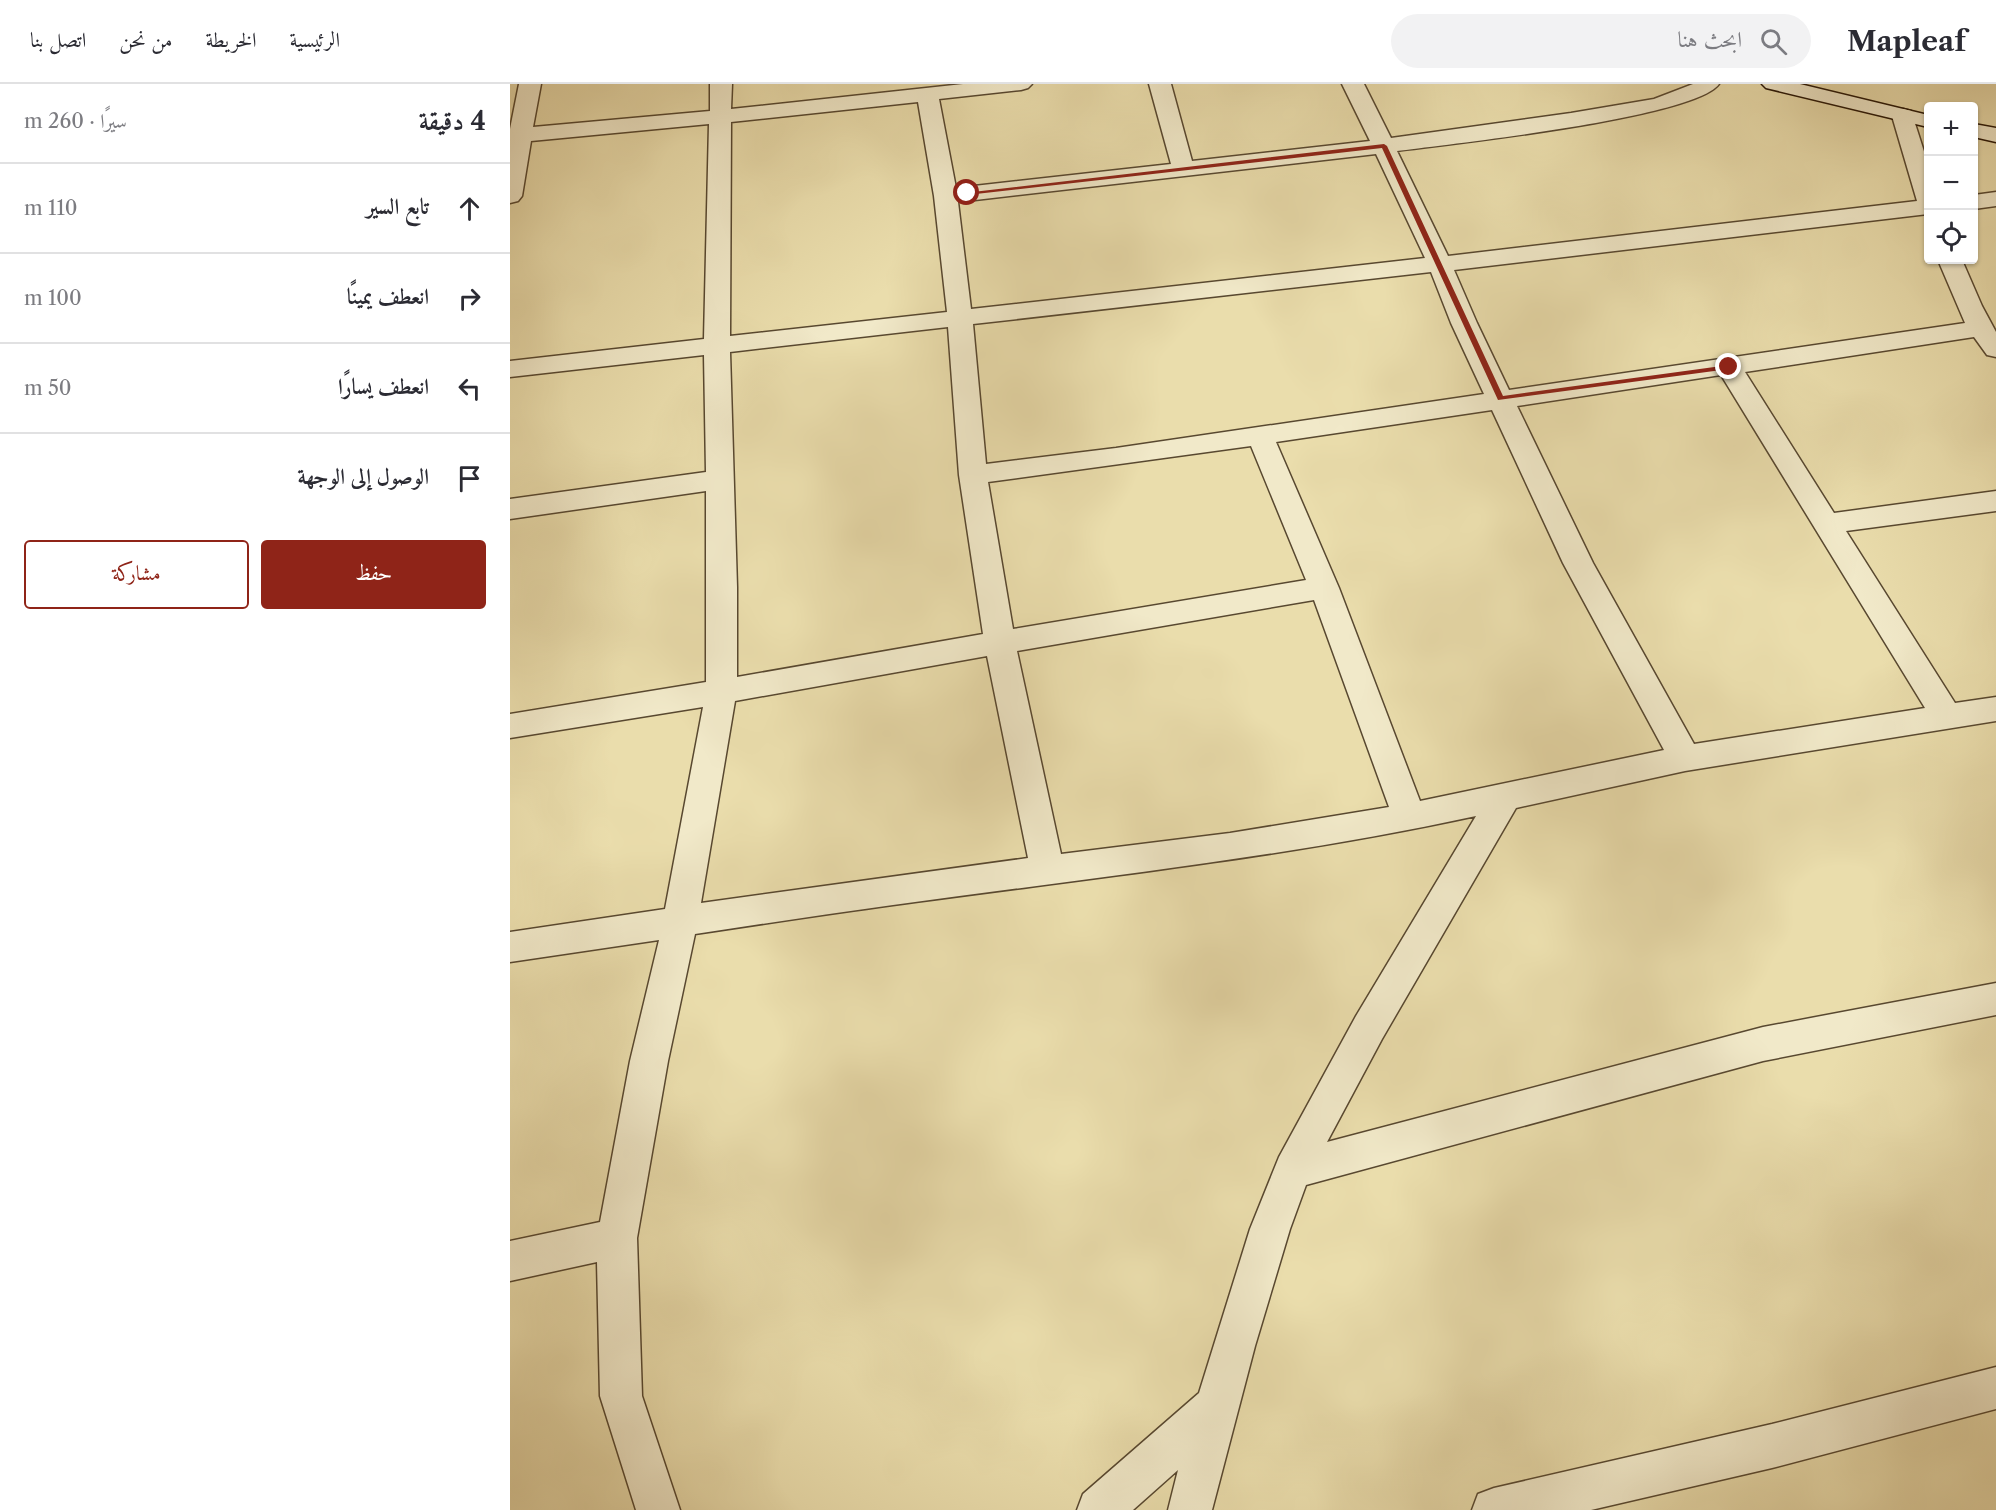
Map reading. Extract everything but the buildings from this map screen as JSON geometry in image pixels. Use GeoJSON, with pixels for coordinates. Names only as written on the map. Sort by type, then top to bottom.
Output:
{"type":"FeatureCollection","features":[{"type":"Feature","properties":{"kind":"street"},"geometry":{"type":"LineString","coordinates":[[510,196],[516,135],[530,84]]}},
{"type":"Feature","properties":{"kind":"street"},"geometry":{"type":"LineString","coordinates":[[658,1510],[621,1396],[617,1238],[649,1061],[681,923],[721,692],[722,587],[717,346],[721,84]]}},
{"type":"Feature","properties":{"kind":"street"},"geometry":{"type":"LineString","coordinates":[[516,135],[719,117],[1021,84]]}},
{"type":"Feature","properties":{"kind":"street"},"geometry":{"type":"LineString","coordinates":[[1160,84],[1183,168]]}},
{"type":"Feature","properties":{"kind":"street"},"geometry":{"type":"LineString","coordinates":[[1353,84],[1440,264],[1464,323],[1578,563],[1685,759]]}},
{"type":"Feature","properties":{"kind":"street"},"geometry":{"type":"LineString","coordinates":[[946,196],[1384,146],[1541,125],[1670,101],[1700,90],[1708,84]]}},
{"type":"Feature","properties":{"kind":"street"},"geometry":{"type":"LineString","coordinates":[[1773,84],[1924,120]]}},
{"type":"Feature","properties":{"kind":"street"},"geometry":{"type":"LineString","coordinates":[[928,95],[946,196],[960,318],[973,475],[1000,644],[1047,871]]}},
{"type":"Feature","properties":{"kind":"street"},"geometry":{"type":"LineString","coordinates":[[1903,116],[1924,185]]}},
{"type":"Feature","properties":{"kind":"street"},"geometry":{"type":"LineString","coordinates":[[1978,131],[1996,135]]}},
{"type":"Feature","properties":{"kind":"street"},"geometry":{"type":"LineString","coordinates":[[1978,201],[1996,199]]}},
{"type":"Feature","properties":{"kind":"street"},"geometry":{"type":"LineString","coordinates":[[510,369],[1924,208]]}},
{"type":"Feature","properties":{"kind":"street"},"geometry":{"type":"LineString","coordinates":[[973,475],[1260,436],[1500,398],[1729,367],[1988,339],[1952,264]]}},
{"type":"Feature","properties":{"kind":"street"},"geometry":{"type":"LineString","coordinates":[[1729,367],[1946,716]]}},
{"type":"Feature","properties":{"kind":"street"},"geometry":{"type":"LineString","coordinates":[[1260,436],[1324,588],[1409,817]]}},
{"type":"Feature","properties":{"kind":"street"},"geometry":{"type":"LineString","coordinates":[[510,509],[719,480]]}},
{"type":"Feature","properties":{"kind":"street"},"geometry":{"type":"LineString","coordinates":[[1827,524],[1996,501]]}},
{"type":"Feature","properties":{"kind":"street"},"geometry":{"type":"LineString","coordinates":[[510,726],[1000,644],[1165,613],[1324,588]]}},
{"type":"Feature","properties":{"kind":"street"},"geometry":{"type":"LineString","coordinates":[[510,947],[892,890],[1230,847],[1409,817],[1685,759],[1996,709]]}},
{"type":"Feature","properties":{"kind":"street"},"geometry":{"type":"LineString","coordinates":[[1190,1510],[1215,1408],[1262,1256],[1293,1170],[1423,933],[1469,861],[1504,798]]}},
{"type":"Feature","properties":{"kind":"street"},"geometry":{"type":"LineString","coordinates":[[1293,1170],[1763,1044],[1996,999]]}},
{"type":"Feature","properties":{"kind":"street"},"geometry":{"type":"LineString","coordinates":[[510,1261],[617,1238]]}},
{"type":"Feature","properties":{"kind":"street"},"geometry":{"type":"LineString","coordinates":[[1494,1510],[1772,1446],[1996,1389]]}},
{"type":"Feature","properties":{"kind":"street"},"geometry":{"type":"LineString","coordinates":[[1099,1510],[1215,1408]]}},
{"type":"Feature","properties":{"kind":"route"},"geometry":{"type":"LineString","coordinates":[[967,193],[1384,146],[1500,398],[1729,367]]}}]}
